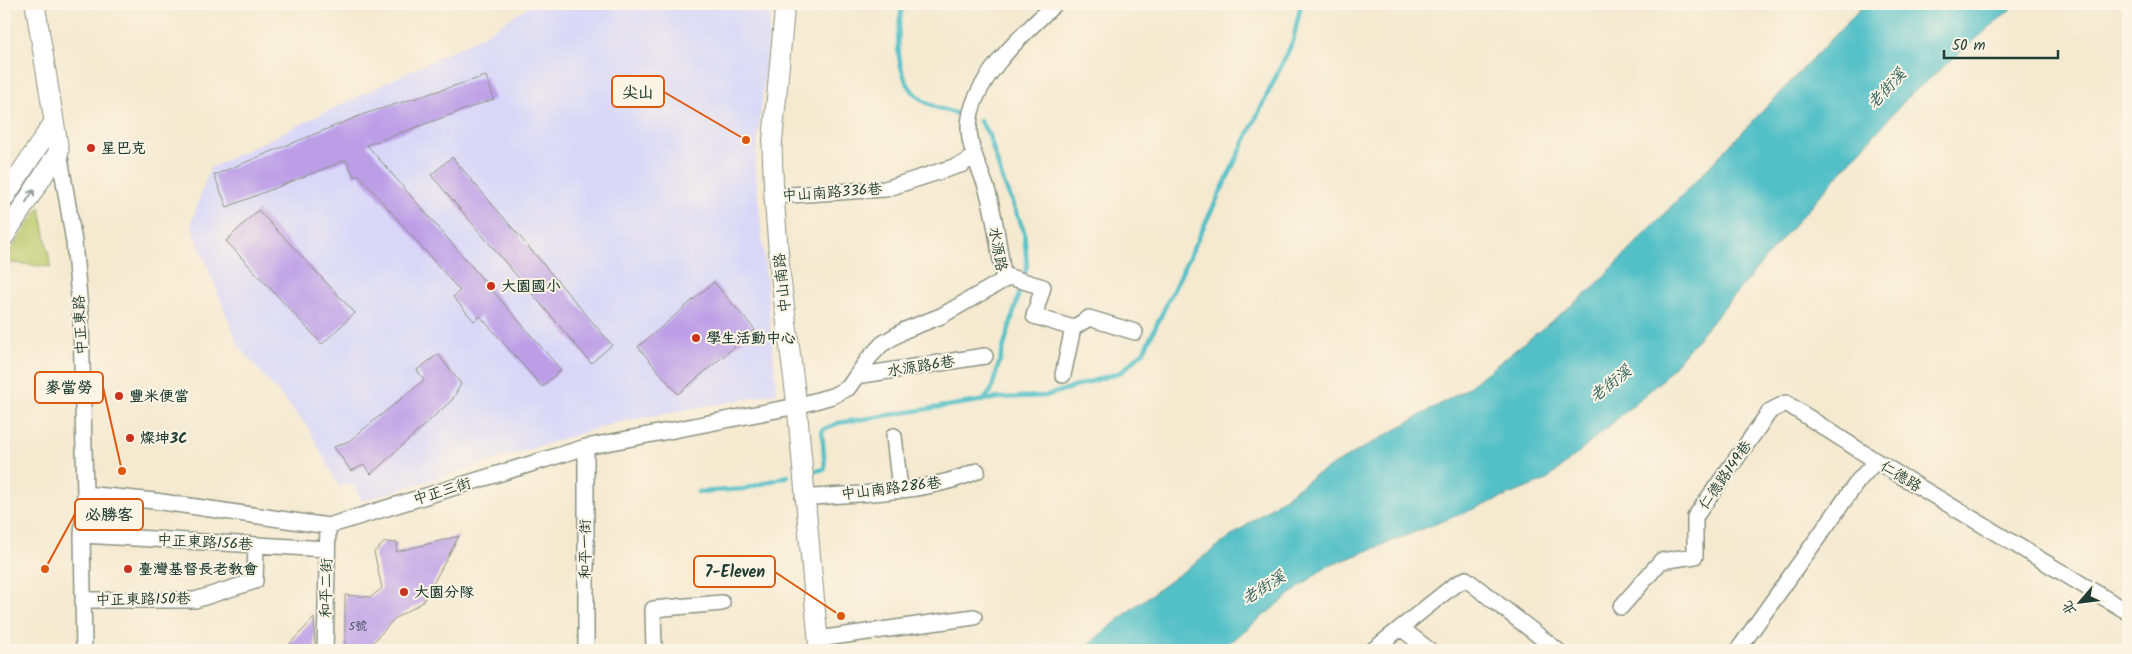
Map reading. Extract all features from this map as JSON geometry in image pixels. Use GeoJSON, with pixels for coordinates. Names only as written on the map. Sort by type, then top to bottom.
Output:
{"type":"FeatureCollection","features":[{"type":"Feature","properties":{"kind":"main road","name":"中正東路"},"geometry":{"type":"LineString","coordinates":[[35,4],[59,151]]}},
{"type":"Feature","properties":{"kind":"main road","name":"中山南路"},"geometry":{"type":"LineString","coordinates":[[785,4],[772,147],[774,196],[780,271],[797,406],[818,644]]}},
{"type":"Feature","properties":{"kind":"main road"},"geometry":{"type":"LineString","coordinates":[[4,198],[54,122]]}},
{"type":"Feature","properties":{"kind":"main road"},"geometry":{"type":"LineString","coordinates":[[4,236],[59,151]]}},
{"type":"Feature","properties":{"kind":"street","name":"水源路"},"geometry":{"type":"LineString","coordinates":[[797,406],[832,396],[848,388],[868,358],[882,344],[905,330],[961,305],[1008,277],[988,193],[974,156],[969,127],[972,110],[978,95],[996,64],[1019,38],[1055,4]]}},
{"type":"Feature","properties":{"kind":"street","name":"中正東路"},"geometry":{"type":"LineString","coordinates":[[59,151],[74,242],[80,320],[85,494],[82,534],[84,650]]}},
{"type":"Feature","properties":{"kind":"street","name":"中山南路336巷"},"geometry":{"type":"LineString","coordinates":[[774,196],[885,189],[963,164],[974,156]]}},
{"type":"Feature","properties":{"kind":"street"},"geometry":{"type":"LineString","coordinates":[[1008,277],[1043,287],[1034,316],[1073,328]]}},
{"type":"Feature","properties":{"kind":"street"},"geometry":{"type":"LineString","coordinates":[[1062,375],[1073,328],[1089,318],[1135,332]]}},
{"type":"Feature","properties":{"kind":"street","name":"水源路6巷"},"geometry":{"type":"LineString","coordinates":[[856,376],[985,356]]}},
{"type":"Feature","properties":{"kind":"street","name":"仁德路149巷"},"geometry":{"type":"LineString","coordinates":[[1621,607],[1661,560],[1695,556],[1695,517],[1770,411],[1786,403],[1876,460]]}},
{"type":"Feature","properties":{"kind":"street","name":"中正三街"},"geometry":{"type":"LineString","coordinates":[[85,494],[155,501],[328,526],[586,447],[797,406]]}},
{"type":"Feature","properties":{"kind":"street"},"geometry":{"type":"LineString","coordinates":[[894,436],[900,490]]}},
{"type":"Feature","properties":{"kind":"street","name":"和平一街"},"geometry":{"type":"LineString","coordinates":[[586,447],[586,650]]}},
{"type":"Feature","properties":{"kind":"street","name":"仁德路"},"geometry":{"type":"LineString","coordinates":[[1738,650],[1858,481],[1876,460],[2128,612]]}},
{"type":"Feature","properties":{"kind":"street","name":"中山南路286巷"},"geometry":{"type":"LineString","coordinates":[[804,498],[900,490],[963,478],[977,471]]}},
{"type":"Feature","properties":{"kind":"street","name":"和平二街"},"geometry":{"type":"LineString","coordinates":[[325,650],[328,526]]}},
{"type":"Feature","properties":{"kind":"street","name":"中正東路156巷"},"geometry":{"type":"LineString","coordinates":[[82,534],[327,549]]}},
{"type":"Feature","properties":{"kind":"street","name":"中正東路150巷"},"geometry":{"type":"LineString","coordinates":[[83,600],[195,600],[255,581],[256,545]]}},
{"type":"Feature","properties":{"kind":"street"},"geometry":{"type":"LineString","coordinates":[[1373,650],[1453,586],[1466,579],[1558,650]]}},
{"type":"Feature","properties":{"kind":"street"},"geometry":{"type":"LineString","coordinates":[[654,650],[653,608],[722,603]]}},
{"type":"Feature","properties":{"kind":"street"},"geometry":{"type":"LineString","coordinates":[[818,644],[974,617]]}},
{"type":"Feature","properties":{"kind":"street"},"geometry":{"type":"LineString","coordinates":[[1402,628],[1429,650]]}},
{"type":"Feature","properties":{"kind":"shaded area","name":"大園國小"},"geometry":{"type":"Polygon","coordinates":[[[533,4],[772,4],[755,164],[777,393],[615,423],[362,501],[353,483],[339,487],[308,427],[239,347],[191,224],[210,168],[481,37],[533,4]]]}},
{"type":"Feature","properties":{"kind":"green space"},"geometry":{"type":"Polygon","coordinates":[[[40,207],[51,267],[4,262],[4,260],[40,207]]]}},
{"type":"Feature","properties":{"kind":"water","name":"老街溪"},"geometry":{"type":"Polygon","coordinates":[[[1865,4],[2017,4],[1907,98],[1793,226],[1663,379],[1547,480],[1324,568],[1220,650],[1082,650],[1133,608],[1314,476],[1465,390],[1592,289],[1865,4]]]}},
{"type":"Feature","properties":{"kind":"building"},"geometry":{"type":"Polygon","coordinates":[[[486,76],[494,99],[367,145],[561,370],[542,387],[480,316],[474,321],[453,297],[460,291],[359,175],[354,176],[346,160],[227,207],[214,175],[364,114],[486,76]]]}},
{"type":"Feature","properties":{"kind":"building"},"geometry":{"type":"Polygon","coordinates":[[[452,157],[612,345],[591,363],[431,175],[452,157]]]}},
{"type":"Feature","properties":{"kind":"building"},"geometry":{"type":"Polygon","coordinates":[[[258,210],[355,313],[322,344],[226,241],[258,210]]]}},
{"type":"Feature","properties":{"kind":"building","name":"學生活動中心"},"geometry":{"type":"Polygon","coordinates":[[[714,282],[755,330],[678,394],[638,347],[714,282]]]}},
{"type":"Feature","properties":{"kind":"building"},"geometry":{"type":"Polygon","coordinates":[[[438,354],[461,384],[452,400],[371,474],[364,465],[351,471],[334,447],[349,441],[424,380],[417,370],[438,354]]]}},
{"type":"Feature","properties":{"kind":"building","name":"大園分隊"},"geometry":{"type":"Polygon","coordinates":[[[459,536],[423,602],[394,619],[370,646],[359,646],[359,650],[345,650],[345,595],[371,597],[382,588],[374,552],[385,542],[398,543],[396,552],[459,536]]]}},
{"type":"Feature","properties":{"kind":"building"},"geometry":{"type":"Polygon","coordinates":[[[314,618],[315,650],[284,650],[314,618]]]}},
{"type":"Feature","properties":{"kind":"waterway"},"geometry":{"type":"LineString","coordinates":[[903,4],[899,27],[898,51],[903,74],[908,85],[915,94],[929,104],[958,114]]}},
{"type":"Feature","properties":{"kind":"waterway"},"geometry":{"type":"LineString","coordinates":[[815,471],[825,469],[822,430],[838,423],[998,398],[1045,396],[1121,372],[1144,351],[1293,41],[1301,4]]}},
{"type":"Feature","properties":{"kind":"waterway"},"geometry":{"type":"LineString","coordinates":[[980,121],[989,135],[1002,178],[1024,231],[1027,266],[991,391],[983,401]]}},
{"type":"Feature","properties":{"kind":"waterway"},"geometry":{"type":"LineString","coordinates":[[698,492],[744,489],[788,476]]}},
{"type":"Feature","properties":{"kind":"place","name":"尖山"},"geometry":{"type":"Point","coordinates":[746,140]}},
{"type":"Feature","properties":{"kind":"place","name":"星巴克"},"geometry":{"type":"Point","coordinates":[91,148]}},
{"type":"Feature","properties":{"kind":"place","name":"大園國小"},"geometry":{"type":"Point","coordinates":[491,286]}},
{"type":"Feature","properties":{"kind":"place","name":"學生活動中心"},"geometry":{"type":"Point","coordinates":[696,338]}},
{"type":"Feature","properties":{"kind":"place","name":"豐米便當"},"geometry":{"type":"Point","coordinates":[119,396]}},
{"type":"Feature","properties":{"kind":"place","name":"燦坤3C"},"geometry":{"type":"Point","coordinates":[130,438]}},
{"type":"Feature","properties":{"kind":"place","name":"麥當勞"},"geometry":{"type":"Point","coordinates":[122,471]}},
{"type":"Feature","properties":{"kind":"place","name":"必勝客"},"geometry":{"type":"Point","coordinates":[45,569]}},
{"type":"Feature","properties":{"kind":"place","name":"臺灣基督長老教會"},"geometry":{"type":"Point","coordinates":[128,569]}},
{"type":"Feature","properties":{"kind":"place","name":"大園分隊"},"geometry":{"type":"Point","coordinates":[404,592]}},
{"type":"Feature","properties":{"kind":"place","name":"7-Eleven"},"geometry":{"type":"Point","coordinates":[841,616]}}]}
